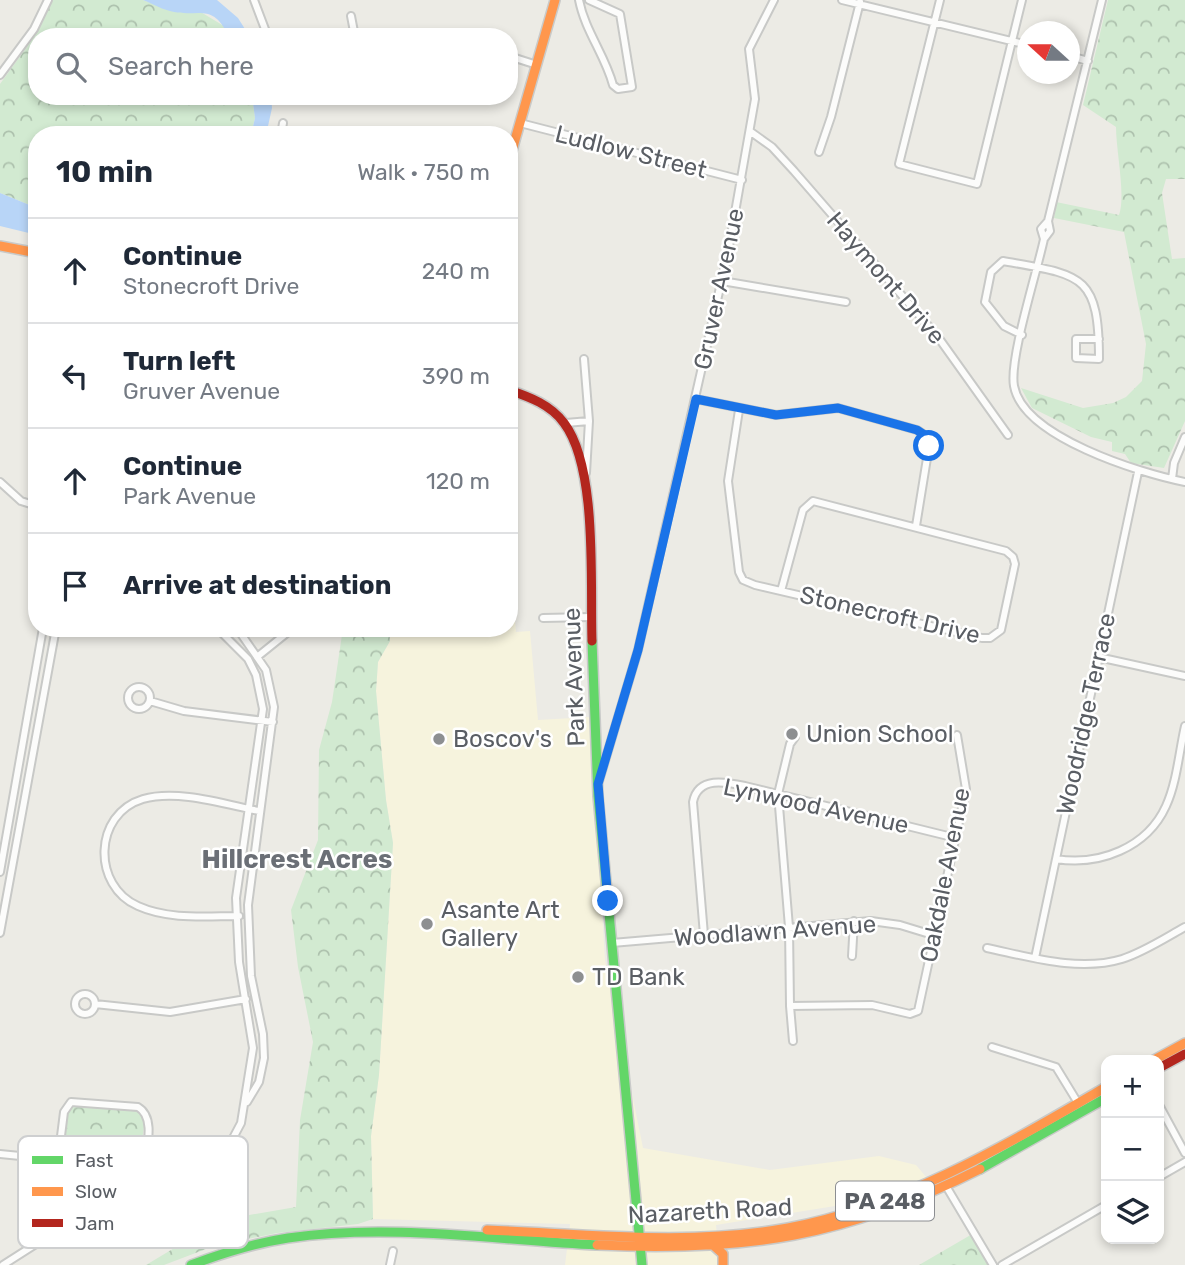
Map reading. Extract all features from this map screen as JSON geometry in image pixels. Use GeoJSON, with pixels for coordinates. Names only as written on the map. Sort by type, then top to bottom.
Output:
{"type":"FeatureCollection","features":[{"type":"Feature","properties":{"kind":"main road"},"geometry":{"type":"LineString","coordinates":[[518,130],[555,0]]}},
{"type":"Feature","properties":{"kind":"main road"},"geometry":{"type":"LineString","coordinates":[[0,246],[28,251]]}},
{"type":"Feature","properties":{"kind":"main road"},"geometry":{"type":"LineString","coordinates":[[518,394],[547,405],[566,423],[578,447],[586,482]]}},
{"type":"Feature","properties":{"kind":"main road","name":"Park Avenue"},"geometry":{"type":"LineString","coordinates":[[586,482],[598,784],[642,1265]]}},
{"type":"Feature","properties":{"kind":"main road"},"geometry":{"type":"LineString","coordinates":[[1163,1055],[1185,1043]]}},
{"type":"Feature","properties":{"kind":"main road"},"geometry":{"type":"LineString","coordinates":[[1164,1066],[1185,1054]]}},
{"type":"Feature","properties":{"kind":"main road","name":"Nazareth Road"},"geometry":{"type":"LineString","coordinates":[[248,1246],[285,1237],[369,1231],[708,1244],[778,1240],[882,1213],[1080,1107],[1101,1091]]}},
{"type":"Feature","properties":{"kind":"main road","name":"Nazareth Road"},"geometry":{"type":"LineString","coordinates":[[1080,1107],[1101,1100]]}},
{"type":"Feature","properties":{"kind":"main road","name":"Nazareth Road"},"geometry":{"type":"LineString","coordinates":[[640,1240],[791,1228],[870,1207],[943,1182]]}},
{"type":"Feature","properties":{"kind":"main road"},"geometry":{"type":"LineString","coordinates":[[708,1244],[721,1252],[723,1265]]}},
{"type":"Feature","properties":{"kind":"main road","name":"Nazareth Road"},"geometry":{"type":"LineString","coordinates":[[191,1265],[240,1248]]}},
{"type":"Feature","properties":{"kind":"street"},"geometry":{"type":"LineString","coordinates":[[34,28],[48,0]]}},
{"type":"Feature","properties":{"kind":"street"},"geometry":{"type":"LineString","coordinates":[[254,0],[265,28]]}},
{"type":"Feature","properties":{"kind":"street"},"geometry":{"type":"LineString","coordinates":[[579,0],[585,21],[609,67],[612,85],[628,88],[633,84],[620,14],[589,0]]}},
{"type":"Feature","properties":{"kind":"street","name":"Gruver Avenue"},"geometry":{"type":"LineString","coordinates":[[598,784],[638,650],[722,281],[755,99],[749,49],[774,0]]}},
{"type":"Feature","properties":{"kind":"street"},"geometry":{"type":"LineString","coordinates":[[842,0],[860,2],[1017,42]]}},
{"type":"Feature","properties":{"kind":"street"},"geometry":{"type":"LineString","coordinates":[[940,0],[900,164],[978,184],[1022,0]]}},
{"type":"Feature","properties":{"kind":"street"},"geometry":{"type":"LineString","coordinates":[[1102,0],[1048,220],[1050,231],[1044,239],[1022,335],[1014,377],[1018,402],[1040,425],[1138,471],[1185,482]]}},
{"type":"Feature","properties":{"kind":"street"},"geometry":{"type":"LineString","coordinates":[[819,152],[831,117],[860,2]]}},
{"type":"Feature","properties":{"kind":"street"},"geometry":{"type":"LineString","coordinates":[[351,16],[353,28]]}},
{"type":"Feature","properties":{"kind":"street"},"geometry":{"type":"LineString","coordinates":[[0,75],[28,37]]}},
{"type":"Feature","properties":{"kind":"street"},"geometry":{"type":"LineString","coordinates":[[518,59],[537,65]]}},
{"type":"Feature","properties":{"kind":"street"},"geometry":{"type":"LineString","coordinates":[[1080,59],[1088,61]]}},
{"type":"Feature","properties":{"kind":"street","name":"Ludlow Street"},"geometry":{"type":"LineString","coordinates":[[520,123],[742,180]]}},
{"type":"Feature","properties":{"kind":"street","name":"Haymont Drive"},"geometry":{"type":"LineString","coordinates":[[751,132],[787,163],[938,337],[1008,435]]}},
{"type":"Feature","properties":{"kind":"street"},"geometry":{"type":"LineString","coordinates":[[1022,335],[1004,326],[985,302],[991,272],[1003,261],[1038,267],[1075,278],[1084,286],[1097,306],[1099,339],[1099,359],[1076,358],[1076,339],[1099,339]]}},
{"type":"Feature","properties":{"kind":"street"},"geometry":{"type":"LineString","coordinates":[[722,281],[846,303]]}},
{"type":"Feature","properties":{"kind":"street","name":"Park Avenue"},"geometry":{"type":"LineString","coordinates":[[584,359],[589,421],[586,482]]}},
{"type":"Feature","properties":{"kind":"street"},"geometry":{"type":"LineString","coordinates":[[696,399],[740,410],[787,415],[838,408],[905,425],[923,434],[929,446],[916,526],[820,502],[808,503],[781,591]]}},
{"type":"Feature","properties":{"kind":"street","name":"Stonecroft Drive"},"geometry":{"type":"LineString","coordinates":[[740,410],[728,481],[739,572],[747,582],[982,638],[997,636],[1001,630],[1014,571],[1013,557],[1006,551],[916,526]]}},
{"type":"Feature","properties":{"kind":"street"},"geometry":{"type":"LineString","coordinates":[[566,423],[589,421]]}},
{"type":"Feature","properties":{"kind":"street"},"geometry":{"type":"LineString","coordinates":[[1172,479],[1174,463],[1185,438]]}},
{"type":"Feature","properties":{"kind":"street","name":"Woodridge Terrace"},"geometry":{"type":"LineString","coordinates":[[1035,958],[1138,471]]}},
{"type":"Feature","properties":{"kind":"street"},"geometry":{"type":"LineString","coordinates":[[0,482],[21,501],[28,503]]}},
{"type":"Feature","properties":{"kind":"street"},"geometry":{"type":"LineString","coordinates":[[544,618],[591,617]]}},
{"type":"Feature","properties":{"kind":"street"},"geometry":{"type":"LineString","coordinates":[[0,872],[2,848],[41,637]]}},
{"type":"Feature","properties":{"kind":"street"},"geometry":{"type":"LineString","coordinates":[[0,933],[53,637]]}},
{"type":"Feature","properties":{"kind":"street"},"geometry":{"type":"LineString","coordinates":[[228,637],[249,661],[261,693],[261,721],[239,866],[236,916],[239,961],[253,1048],[247,1102]]}},
{"type":"Feature","properties":{"kind":"street"},"geometry":{"type":"LineString","coordinates":[[233,1136],[258,1082],[264,1058],[247,915],[273,722],[272,691],[258,656],[244,637]]}},
{"type":"Feature","properties":{"kind":"street"},"geometry":{"type":"LineString","coordinates":[[249,661],[282,637]]}},
{"type":"Feature","properties":{"kind":"street"},"geometry":{"type":"LineString","coordinates":[[1098,657],[1185,676]]}},
{"type":"Feature","properties":{"kind":"street"},"geometry":{"type":"LineString","coordinates":[[150,701],[184,711],[273,722]]}},
{"type":"Feature","properties":{"kind":"street"},"geometry":{"type":"LineString","coordinates":[[1056,859],[1082,862],[1099,859],[1126,847],[1156,824],[1167,804],[1185,726]]}},
{"type":"Feature","properties":{"kind":"street","name":"Oakdale Avenue"},"geometry":{"type":"LineString","coordinates":[[790,1006],[872,1005],[914,1013],[918,1011],[966,789],[957,735]]}},
{"type":"Feature","properties":{"kind":"street"},"geometry":{"type":"LineString","coordinates":[[793,1041],[789,927],[778,794],[790,744],[795,737]]}},
{"type":"Feature","properties":{"kind":"street","name":"Lynwood Avenue"},"geometry":{"type":"LineString","coordinates":[[704,935],[694,830],[694,795],[705,785],[713,783],[778,794],[956,838]]}},
{"type":"Feature","properties":{"kind":"street"},"geometry":{"type":"LineString","coordinates":[[247,915],[174,915],[134,904],[118,892],[108,876],[104,846],[117,817],[143,799],[177,797],[259,811]]}},
{"type":"Feature","properties":{"kind":"street"},"geometry":{"type":"LineString","coordinates":[[2,848],[15,850]]}},
{"type":"Feature","properties":{"kind":"street"},"geometry":{"type":"LineString","coordinates":[[852,956],[854,922]]}},
{"type":"Feature","properties":{"kind":"street","name":"Woodlawn Avenue"},"geometry":{"type":"LineString","coordinates":[[612,943],[854,922],[900,925],[936,936]]}},
{"type":"Feature","properties":{"kind":"street"},"geometry":{"type":"LineString","coordinates":[[987,948],[1075,963],[1106,962],[1142,950],[1185,927]]}},
{"type":"Feature","properties":{"kind":"street"},"geometry":{"type":"LineString","coordinates":[[95,1004],[170,1012],[255,998]]}},
{"type":"Feature","properties":{"kind":"street"},"geometry":{"type":"LineString","coordinates":[[992,1047],[1056,1067],[1080,1107]]}},
{"type":"Feature","properties":{"kind":"street"},"geometry":{"type":"LineString","coordinates":[[61,1136],[64,1112],[71,1102],[141,1109],[148,1119],[147,1136]]}},
{"type":"Feature","properties":{"kind":"street"},"geometry":{"type":"LineString","coordinates":[[1164,1114],[1185,1153]]}},
{"type":"Feature","properties":{"kind":"street"},"geometry":{"type":"LineString","coordinates":[[0,1154],[18,1156]]}},
{"type":"Feature","properties":{"kind":"street"},"geometry":{"type":"LineString","coordinates":[[1164,1174],[1185,1162]]}},
{"type":"Feature","properties":{"kind":"street"},"geometry":{"type":"LineString","coordinates":[[943,1182],[993,1265]]}},
{"type":"Feature","properties":{"kind":"street"},"geometry":{"type":"LineString","coordinates":[[1002,1265],[1101,1208]]}},
{"type":"Feature","properties":{"kind":"street"},"geometry":{"type":"LineString","coordinates":[[3,1265],[30,1248]]}},
{"type":"Feature","properties":{"kind":"street"},"geometry":{"type":"LineString","coordinates":[[390,1265],[393,1251]]}},
{"type":"Feature","properties":{"kind":"shaded area"},"geometry":{"type":"Polygon","coordinates":[[[530,631],[538,720],[590,717],[605,960],[643,1148],[770,1170],[879,1156],[916,1165],[927,1178],[835,1206],[716,1225],[720,1265],[565,1265],[570,1224],[373,1219],[371,1136],[379,1075],[393,843],[386,800],[376,691],[378,662],[390,637],[518,637],[518,632],[530,631]]]}},
{"type":"Feature","properties":{"kind":"green space"},"geometry":{"type":"Polygon","coordinates":[[[51,0],[143,0],[175,12],[199,11],[225,28],[38,28],[51,0]]]}},
{"type":"Feature","properties":{"kind":"green space"},"geometry":{"type":"Polygon","coordinates":[[[1108,0],[1185,0],[1185,179],[1166,179],[1162,193],[1172,259],[1185,258],[1185,421],[1164,468],[1131,463],[1125,454],[1112,451],[1112,442],[1091,437],[1032,408],[1021,388],[1083,408],[1113,403],[1126,397],[1142,381],[1146,344],[1124,232],[1054,218],[1056,202],[1119,215],[1121,207],[1116,127],[1083,105],[1108,0]]]}},
{"type":"Feature","properties":{"kind":"green space"},"geometry":{"type":"Polygon","coordinates":[[[28,45],[28,105],[253,105],[255,118],[253,126],[28,126],[28,204],[0,193],[0,84],[28,45]]]}},
{"type":"Feature","properties":{"kind":"green space"},"geometry":{"type":"Polygon","coordinates":[[[342,637],[390,637],[378,662],[376,691],[386,800],[393,843],[379,1075],[371,1136],[373,1219],[358,1224],[248,1239],[248,1215],[296,1207],[300,1120],[313,1042],[298,967],[291,910],[318,840],[319,750],[332,702],[342,637]]]}},
{"type":"Feature","properties":{"kind":"green space"},"geometry":{"type":"Polygon","coordinates":[[[75,1105],[134,1110],[141,1114],[145,1121],[143,1136],[64,1136],[67,1112],[75,1105]]]}},
{"type":"Feature","properties":{"kind":"green space"},"geometry":{"type":"Polygon","coordinates":[[[974,1233],[993,1265],[919,1265],[974,1233]]]}},
{"type":"Feature","properties":{"kind":"green space"},"geometry":{"type":"Polygon","coordinates":[[[174,1248],[209,1248],[164,1265],[146,1265],[174,1248]]]}},
{"type":"Feature","properties":{"kind":"water"},"geometry":{"type":"Polygon","coordinates":[[[143,0],[217,0],[238,18],[244,28],[224,28],[217,19],[205,13],[174,12],[143,0]]]}},
{"type":"Feature","properties":{"kind":"water"},"geometry":{"type":"Polygon","coordinates":[[[253,105],[272,105],[268,126],[253,126],[253,105]]]}},
{"type":"Feature","properties":{"kind":"water"},"geometry":{"type":"Polygon","coordinates":[[[0,193],[28,204],[28,233],[0,226],[0,193]]]}},
{"type":"Feature","properties":{"kind":"traffic: fast"},"geometry":{"type":"LineString","coordinates":[[592,641],[598,796],[642,1265]]}},
{"type":"Feature","properties":{"kind":"traffic: fast"},"geometry":{"type":"LineString","coordinates":[[980,1169],[1101,1101]]}},
{"type":"Feature","properties":{"kind":"traffic: fast"},"geometry":{"type":"LineString","coordinates":[[248,1247],[288,1238],[365,1232],[442,1234],[597,1245]]}},
{"type":"Feature","properties":{"kind":"traffic: fast"},"geometry":{"type":"LineString","coordinates":[[191,1265],[245,1248]]}},
{"type":"Feature","properties":{"kind":"traffic: slow"},"geometry":{"type":"LineString","coordinates":[[518,130],[555,0]]}},
{"type":"Feature","properties":{"kind":"traffic: slow"},"geometry":{"type":"LineString","coordinates":[[0,246],[28,251]]}},
{"type":"Feature","properties":{"kind":"traffic: slow"},"geometry":{"type":"LineString","coordinates":[[1163,1055],[1185,1043]]}},
{"type":"Feature","properties":{"kind":"traffic: slow"},"geometry":{"type":"LineString","coordinates":[[487,1230],[676,1238],[788,1228],[873,1205],[913,1189],[992,1151],[1101,1090]]}},
{"type":"Feature","properties":{"kind":"traffic: slow"},"geometry":{"type":"LineString","coordinates":[[597,1245],[701,1246],[794,1235],[884,1211],[980,1169]]}},
{"type":"Feature","properties":{"kind":"traffic: slow"},"geometry":{"type":"LineString","coordinates":[[713,1245],[723,1254],[723,1265]]}},
{"type":"Feature","properties":{"kind":"traffic: jam"},"geometry":{"type":"LineString","coordinates":[[518,394],[553,411],[564,423],[575,443],[582,468],[590,528],[592,641]]}},
{"type":"Feature","properties":{"kind":"traffic: jam"},"geometry":{"type":"LineString","coordinates":[[1164,1065],[1185,1054]]}},
{"type":"Feature","properties":{"kind":"place","name":"Union School"},"geometry":{"type":"Point","coordinates":[792,734]}},
{"type":"Feature","properties":{"kind":"place","name":"Boscov's"},"geometry":{"type":"Point","coordinates":[439,739]}},
{"type":"Feature","properties":{"kind":"place","name":"Asante Art Gallery"},"geometry":{"type":"Point","coordinates":[427,924]}},
{"type":"Feature","properties":{"kind":"place","name":"TD Bank"},"geometry":{"type":"Point","coordinates":[578,977]}},
{"type":"Feature","properties":{"kind":"district","name":"Hillcrest Acres"},"geometry":{"type":"Point","coordinates":[297,859]}},
{"type":"Feature","properties":{"kind":"route"},"geometry":{"type":"LineString","coordinates":[[608,901],[598,784],[638,650],[696,399],[776,415],[838,408],[917,430],[923,434],[929,446]]}}]}
